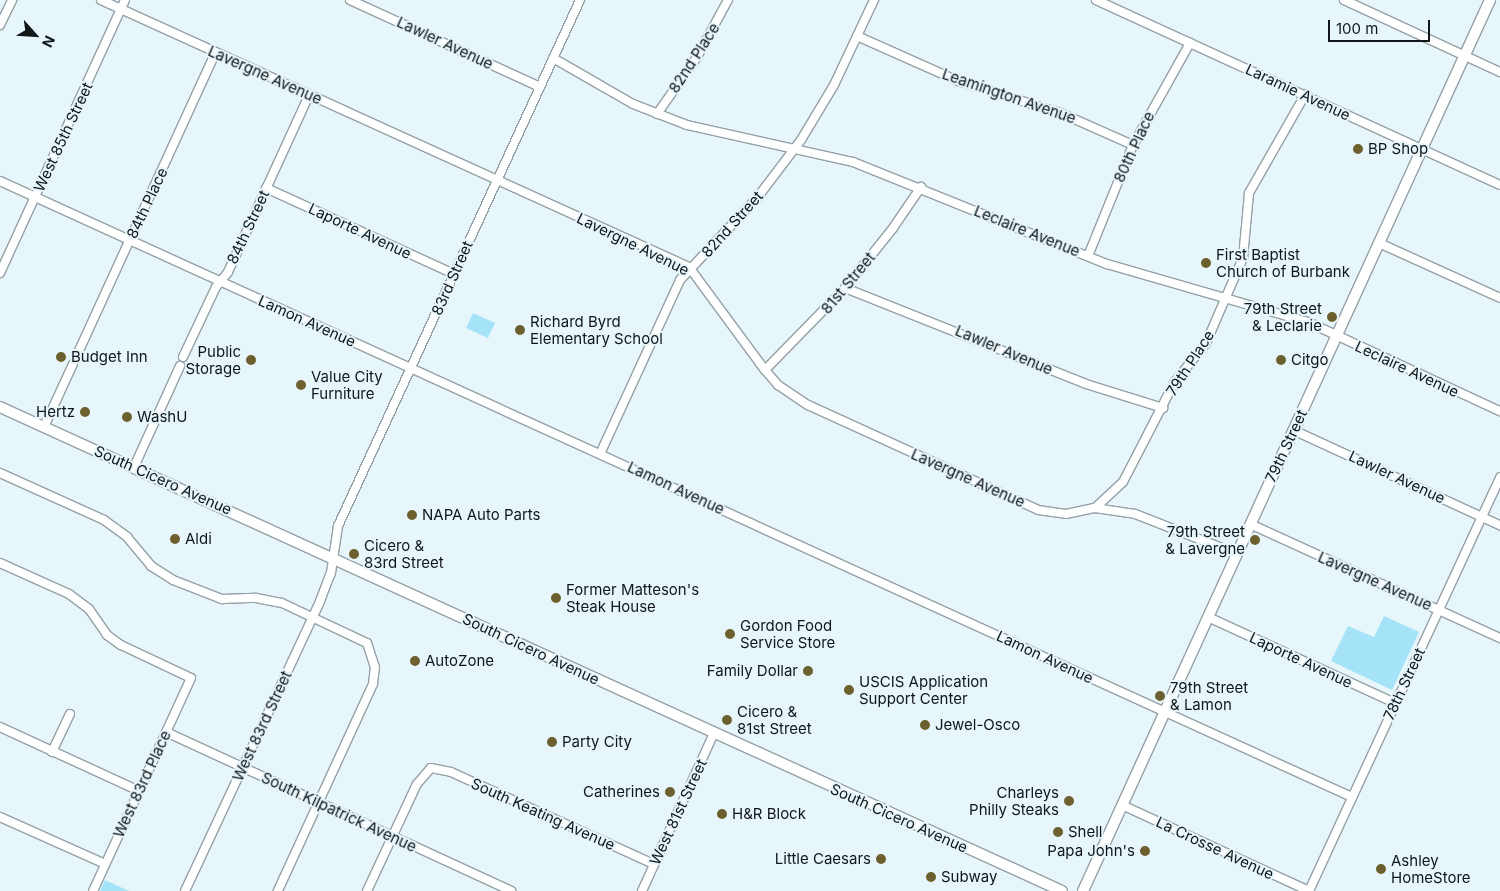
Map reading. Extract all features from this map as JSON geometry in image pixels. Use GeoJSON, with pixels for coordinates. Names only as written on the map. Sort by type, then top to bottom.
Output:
{"type":"FeatureCollection","features":[{"type":"Feature","properties":{"kind":"main road","name":"79th Street"},"geometry":{"type":"LineString","coordinates":[[1083,891],[1490,0]]}},
{"type":"Feature","properties":{"kind":"main road","name":"South Cicero Avenue"},"geometry":{"type":"LineString","coordinates":[[0,407],[1062,891]]}},
{"type":"Feature","properties":{"kind":"street"},"geometry":{"type":"LineString","coordinates":[[0,25],[12,0]]}},
{"type":"Feature","properties":{"kind":"street","name":"Lavergne Avenue"},"geometry":{"type":"LineString","coordinates":[[101,0],[689,267],[765,370],[778,385],[808,405],[1038,510],[1066,514],[1095,508],[1152,518],[1237,554]]}},
{"type":"Feature","properties":{"kind":"street","name":"West 85th Street"},"geometry":{"type":"LineString","coordinates":[[0,273],[125,0]]}},
{"type":"Feature","properties":{"kind":"street","name":"Lawler Avenue"},"geometry":{"type":"LineString","coordinates":[[350,0],[540,87]]}},
{"type":"Feature","properties":{"kind":"street","name":"83rd Street"},"geometry":{"type":"LineString","coordinates":[[334,559],[338,526],[580,0]]}},
{"type":"Feature","properties":{"kind":"street","name":"82nd Place"},"geometry":{"type":"LineString","coordinates":[[657,114],[701,50],[728,0]]}},
{"type":"Feature","properties":{"kind":"street","name":"82nd Street"},"geometry":{"type":"LineString","coordinates":[[600,454],[689,267],[735,222],[796,148],[820,110],[874,0]]}},
{"type":"Feature","properties":{"kind":"street","name":"Laramie Avenue"},"geometry":{"type":"LineString","coordinates":[[1096,0],[1500,185]]}},
{"type":"Feature","properties":{"kind":"street"},"geometry":{"type":"LineString","coordinates":[[1344,0],[1500,72]]}},
{"type":"Feature","properties":{"kind":"street","name":"Leamington Avenue"},"geometry":{"type":"LineString","coordinates":[[857,36],[958,81],[1063,114],[1133,145]]}},
{"type":"Feature","properties":{"kind":"street","name":"80th Place"},"geometry":{"type":"LineString","coordinates":[[1088,256],[1133,145],[1190,43]]}},
{"type":"Feature","properties":{"kind":"street","name":"84th Place"},"geometry":{"type":"LineString","coordinates":[[77,355],[216,52]]}},
{"type":"Feature","properties":{"kind":"street","name":"Leclaire Avenue"},"geometry":{"type":"LineString","coordinates":[[554,58],[624,100],[687,126],[796,148],[853,162],[921,187],[1088,256],[1156,280],[1308,322],[1500,412]]}},
{"type":"Feature","properties":{"kind":"street","name":"84th Street"},"geometry":{"type":"LineString","coordinates":[[183,357],[310,95]]}},
{"type":"Feature","properties":{"kind":"street","name":"79th Place"},"geometry":{"type":"LineString","coordinates":[[1095,508],[1123,482],[1178,378],[1206,343],[1243,258],[1249,193],[1305,95]]}},
{"type":"Feature","properties":{"kind":"street","name":"Lamon Avenue"},"geometry":{"type":"LineString","coordinates":[[0,181],[1352,796]]}},
{"type":"Feature","properties":{"kind":"street","name":"81st Street"},"geometry":{"type":"LineString","coordinates":[[765,370],[845,288],[893,228],[921,187]]}},
{"type":"Feature","properties":{"kind":"street","name":"Laporte Avenue"},"geometry":{"type":"LineString","coordinates":[[266,188],[454,274]]}},
{"type":"Feature","properties":{"kind":"street"},"geometry":{"type":"LineString","coordinates":[[1379,243],[1500,298]]}},
{"type":"Feature","properties":{"kind":"street","name":"Lawler Avenue"},"geometry":{"type":"LineString","coordinates":[[845,288],[1086,384],[1163,408]]}},
{"type":"Feature","properties":{"kind":"street"},"geometry":{"type":"LineString","coordinates":[[44,426],[73,364]]}},
{"type":"Feature","properties":{"kind":"street"},"geometry":{"type":"LineString","coordinates":[[134,467],[180,366]]}},
{"type":"Feature","properties":{"kind":"street","name":"Lawler Avenue"},"geometry":{"type":"LineString","coordinates":[[1294,430],[1500,525]]}},
{"type":"Feature","properties":{"kind":"street"},"geometry":{"type":"LineString","coordinates":[[0,474],[104,520],[127,537],[151,566],[173,580],[210,596],[268,599],[313,616],[361,638],[373,658],[373,684],[278,891]]}},
{"type":"Feature","properties":{"kind":"street","name":"78th Street"},"geometry":{"type":"LineString","coordinates":[[1309,891],[1500,477]]}},
{"type":"Feature","properties":{"kind":"street","name":"Lavergne Avenue"},"geometry":{"type":"LineString","coordinates":[[1250,524],[1500,638]]}},
{"type":"Feature","properties":{"kind":"street","name":"West 83rd Street"},"geometry":{"type":"LineString","coordinates":[[185,891],[313,616],[334,559]]}},
{"type":"Feature","properties":{"kind":"street","name":"West 83rd Place"},"geometry":{"type":"LineString","coordinates":[[0,563],[69,594],[88,609],[107,635],[121,645],[191,678],[93,891]]}},
{"type":"Feature","properties":{"kind":"street","name":"Laporte Avenue"},"geometry":{"type":"LineString","coordinates":[[1208,617],[1395,703]]}},
{"type":"Feature","properties":{"kind":"street"},"geometry":{"type":"LineString","coordinates":[[52,752],[70,714]]}},
{"type":"Feature","properties":{"kind":"street"},"geometry":{"type":"LineString","coordinates":[[0,727],[139,791]]}},
{"type":"Feature","properties":{"kind":"street","name":"South Kilpatrick Avenue"},"geometry":{"type":"LineString","coordinates":[[166,732],[512,891]]}},
{"type":"Feature","properties":{"kind":"street","name":"West 81st Street"},"geometry":{"type":"LineString","coordinates":[[642,891],[714,733]]}},
{"type":"Feature","properties":{"kind":"street","name":"South Keating Avenue"},"geometry":{"type":"LineString","coordinates":[[392,837],[416,784],[431,768],[451,772],[654,864]]}},
{"type":"Feature","properties":{"kind":"street","name":"La Crosse Avenue"},"geometry":{"type":"LineString","coordinates":[[1122,805],[1309,891]]}},
{"type":"Feature","properties":{"kind":"street"},"geometry":{"type":"LineString","coordinates":[[0,817],[105,864]]}},
{"type":"Feature","properties":{"kind":"street"},"geometry":{"type":"LineString","coordinates":[[367,891],[392,837]]}},
{"type":"Feature","properties":{"kind":"shaded area"},"geometry":{"type":"Polygon","coordinates":[[[473,313],[495,323],[488,338],[466,328],[473,313]]]}},
{"type":"Feature","properties":{"kind":"shaded area"},"geometry":{"type":"Polygon","coordinates":[[[1384,616],[1419,632],[1392,690],[1331,661],[1348,626],[1374,637],[1384,616]]]}},
{"type":"Feature","properties":{"kind":"shaded area"},"geometry":{"type":"Polygon","coordinates":[[[105,880],[129,891],[100,891],[105,880]]]}},
{"type":"Feature","properties":{"kind":"place","name":"BP Shop"},"geometry":{"type":"Point","coordinates":[1358,149]}},
{"type":"Feature","properties":{"kind":"place","name":"First Baptist Church of Burbank"},"geometry":{"type":"Point","coordinates":[1206,263]}},
{"type":"Feature","properties":{"kind":"place","name":"79th Street & Leclarie"},"geometry":{"type":"Point","coordinates":[1332,317]}},
{"type":"Feature","properties":{"kind":"place","name":"Richard Byrd Elementary School"},"geometry":{"type":"Point","coordinates":[520,330]}},
{"type":"Feature","properties":{"kind":"place","name":"Budget Inn"},"geometry":{"type":"Point","coordinates":[61,357]}},
{"type":"Feature","properties":{"kind":"place","name":"Public Storage"},"geometry":{"type":"Point","coordinates":[251,360]}},
{"type":"Feature","properties":{"kind":"place","name":"Citgo"},"geometry":{"type":"Point","coordinates":[1281,360]}},
{"type":"Feature","properties":{"kind":"place","name":"Value City Furniture"},"geometry":{"type":"Point","coordinates":[301,385]}},
{"type":"Feature","properties":{"kind":"place","name":"Hertz"},"geometry":{"type":"Point","coordinates":[85,412]}},
{"type":"Feature","properties":{"kind":"place","name":"WashU"},"geometry":{"type":"Point","coordinates":[127,417]}},
{"type":"Feature","properties":{"kind":"place","name":"NAPA Auto Parts"},"geometry":{"type":"Point","coordinates":[412,515]}},
{"type":"Feature","properties":{"kind":"place","name":"Aldi"},"geometry":{"type":"Point","coordinates":[175,539]}},
{"type":"Feature","properties":{"kind":"place","name":"79th Street & Lavergne"},"geometry":{"type":"Point","coordinates":[1255,540]}},
{"type":"Feature","properties":{"kind":"place","name":"Cicero & 83rd Street"},"geometry":{"type":"Point","coordinates":[354,554]}},
{"type":"Feature","properties":{"kind":"place","name":"Former Matteson's Steak House"},"geometry":{"type":"Point","coordinates":[556,598]}},
{"type":"Feature","properties":{"kind":"place","name":"Gordon Food Service Store"},"geometry":{"type":"Point","coordinates":[730,634]}},
{"type":"Feature","properties":{"kind":"place","name":"AutoZone"},"geometry":{"type":"Point","coordinates":[415,661]}},
{"type":"Feature","properties":{"kind":"place","name":"Family Dollar"},"geometry":{"type":"Point","coordinates":[808,671]}},
{"type":"Feature","properties":{"kind":"place","name":"USCIS Application Support Center"},"geometry":{"type":"Point","coordinates":[849,690]}},
{"type":"Feature","properties":{"kind":"place","name":"79th Street & Lamon"},"geometry":{"type":"Point","coordinates":[1160,696]}},
{"type":"Feature","properties":{"kind":"place","name":"Cicero & 81st Street"},"geometry":{"type":"Point","coordinates":[727,720]}},
{"type":"Feature","properties":{"kind":"place","name":"Jewel-Osco"},"geometry":{"type":"Point","coordinates":[925,725]}},
{"type":"Feature","properties":{"kind":"place","name":"Party City"},"geometry":{"type":"Point","coordinates":[552,742]}},
{"type":"Feature","properties":{"kind":"place","name":"Catherines"},"geometry":{"type":"Point","coordinates":[670,792]}},
{"type":"Feature","properties":{"kind":"place","name":"Charleys Philly Steaks"},"geometry":{"type":"Point","coordinates":[1069,801]}},
{"type":"Feature","properties":{"kind":"place","name":"H&R Block"},"geometry":{"type":"Point","coordinates":[722,814]}},
{"type":"Feature","properties":{"kind":"place","name":"Shell"},"geometry":{"type":"Point","coordinates":[1058,832]}},
{"type":"Feature","properties":{"kind":"place","name":"Papa John's"},"geometry":{"type":"Point","coordinates":[1145,851]}},
{"type":"Feature","properties":{"kind":"place","name":"Little Caesars"},"geometry":{"type":"Point","coordinates":[881,859]}},
{"type":"Feature","properties":{"kind":"place","name":"Ashley HomeStore"},"geometry":{"type":"Point","coordinates":[1381,869]}},
{"type":"Feature","properties":{"kind":"place","name":"Subway"},"geometry":{"type":"Point","coordinates":[931,877]}}]}
